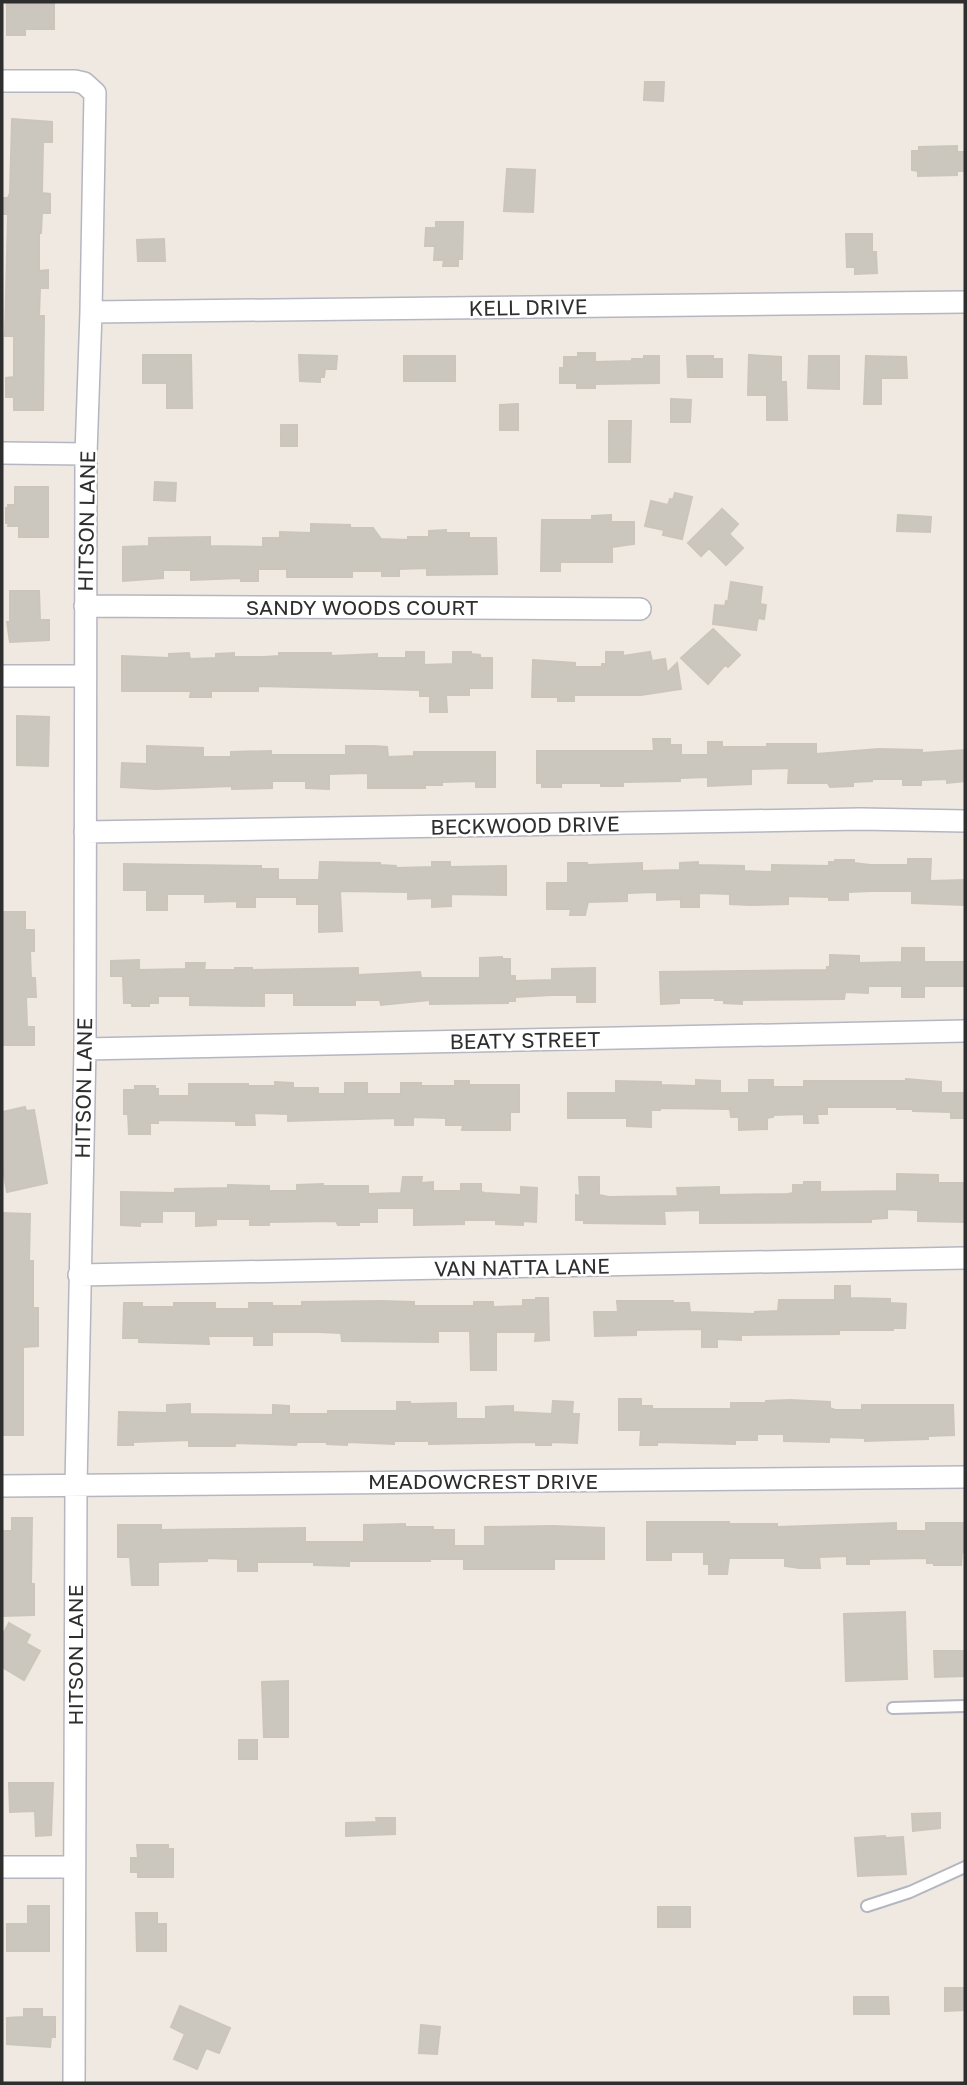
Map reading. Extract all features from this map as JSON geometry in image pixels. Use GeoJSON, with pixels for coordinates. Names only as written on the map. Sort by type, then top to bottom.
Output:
{"type":"FeatureCollection","features":[{"type":"Feature","properties":{"kind":"street","name":"HITSON LANE"},"geometry":{"type":"LineString","coordinates":[[2,81],[75,81],[84,83],[95,93],[86,454],[85,1049],[76,1485],[74,2083]]}},
{"type":"Feature","properties":{"kind":"street","name":"KELL DRIVE"},"geometry":{"type":"LineString","coordinates":[[91,312],[965,302]]}},
{"type":"Feature","properties":{"kind":"street"},"geometry":{"type":"LineString","coordinates":[[2,453],[86,454]]}},
{"type":"Feature","properties":{"kind":"street","name":"SANDY WOODS COURT"},"geometry":{"type":"LineString","coordinates":[[85,606],[640,609]]}},
{"type":"Feature","properties":{"kind":"street"},"geometry":{"type":"LineString","coordinates":[[2,676],[85,676]]}},
{"type":"Feature","properties":{"kind":"street","name":"BECKWOOD DRIVE"},"geometry":{"type":"LineString","coordinates":[[85,832],[861,819],[965,821]]}},
{"type":"Feature","properties":{"kind":"street","name":"BEATY STREET"},"geometry":{"type":"LineString","coordinates":[[85,1049],[965,1031]]}},
{"type":"Feature","properties":{"kind":"street","name":"VAN NATTA LANE"},"geometry":{"type":"LineString","coordinates":[[79,1275],[965,1258]]}},
{"type":"Feature","properties":{"kind":"street","name":"MEADOWCREST DRIVE"},"geometry":{"type":"LineString","coordinates":[[2,1486],[965,1478]]}},
{"type":"Feature","properties":{"kind":"street"},"geometry":{"type":"LineString","coordinates":[[2,1867],[74,1867]]}},
{"type":"Feature","properties":{"kind":"lane"},"geometry":{"type":"LineString","coordinates":[[892,1708],[965,1706]]}},
{"type":"Feature","properties":{"kind":"lane"},"geometry":{"type":"LineString","coordinates":[[867,1906],[910,1892],[965,1867]]}},
{"type":"Feature","properties":{"kind":"building"},"geometry":{"type":"Polygon","coordinates":[[[7,2],[54,2],[54,29],[25,29],[25,35],[7,35],[7,2]]]}},
{"type":"Feature","properties":{"kind":"building"},"geometry":{"type":"Polygon","coordinates":[[[645,82],[664,82],[663,101],[644,100],[645,82]]]}},
{"type":"Feature","properties":{"kind":"building"},"geometry":{"type":"Polygon","coordinates":[[[12,119],[52,122],[52,142],[43,142],[42,193],[50,194],[50,213],[42,213],[39,233],[39,271],[48,270],[48,288],[40,288],[39,316],[44,316],[43,410],[14,410],[14,397],[6,397],[6,378],[14,377],[14,336],[5,336],[8,214],[2,214],[2,198],[8,198],[10,193],[12,119]]]}},
{"type":"Feature","properties":{"kind":"building"},"geometry":{"type":"Polygon","coordinates":[[[957,146],[957,152],[963,152],[963,171],[957,171],[957,175],[918,176],[918,171],[912,170],[912,151],[919,151],[919,147],[957,146]]]}},
{"type":"Feature","properties":{"kind":"building"},"geometry":{"type":"Polygon","coordinates":[[[507,169],[535,170],[533,212],[504,211],[507,169]]]}},
{"type":"Feature","properties":{"kind":"building"},"geometry":{"type":"Polygon","coordinates":[[[436,222],[463,222],[462,259],[458,259],[458,266],[443,266],[444,260],[434,260],[435,246],[425,246],[426,228],[436,228],[436,222]]]}},
{"type":"Feature","properties":{"kind":"building"},"geometry":{"type":"Polygon","coordinates":[[[846,234],[872,234],[872,252],[876,252],[877,273],[855,274],[855,267],[847,267],[846,234]]]}},
{"type":"Feature","properties":{"kind":"building"},"geometry":{"type":"Polygon","coordinates":[[[164,239],[165,261],[138,261],[137,240],[164,239]]]}},
{"type":"Feature","properties":{"kind":"building"},"geometry":{"type":"Polygon","coordinates":[[[578,353],[595,353],[595,362],[632,361],[644,359],[644,356],[659,356],[659,383],[595,384],[595,388],[577,388],[577,383],[560,383],[560,368],[564,368],[564,357],[578,357],[578,353]]]}},
{"type":"Feature","properties":{"kind":"building"},"geometry":{"type":"Polygon","coordinates":[[[143,355],[191,355],[192,408],[167,408],[167,383],[143,383],[143,355]]]}},
{"type":"Feature","properties":{"kind":"building"},"geometry":{"type":"Polygon","coordinates":[[[299,355],[337,356],[336,369],[325,369],[320,382],[300,381],[299,355]]]}},
{"type":"Feature","properties":{"kind":"building"},"geometry":{"type":"Polygon","coordinates":[[[749,355],[781,357],[781,382],[786,382],[787,420],[767,420],[767,395],[748,395],[749,355]]]}},
{"type":"Feature","properties":{"kind":"building"},"geometry":{"type":"Polygon","coordinates":[[[404,356],[455,356],[455,381],[404,381],[404,356]]]}},
{"type":"Feature","properties":{"kind":"building"},"geometry":{"type":"Polygon","coordinates":[[[687,356],[713,356],[713,359],[722,359],[722,377],[688,377],[687,356]]]}},
{"type":"Feature","properties":{"kind":"building"},"geometry":{"type":"Polygon","coordinates":[[[809,356],[839,356],[839,389],[808,388],[809,356]]]}},
{"type":"Feature","properties":{"kind":"building"},"geometry":{"type":"Polygon","coordinates":[[[866,356],[906,357],[907,378],[881,378],[881,404],[864,404],[866,356]]]}},
{"type":"Feature","properties":{"kind":"building"},"geometry":{"type":"Polygon","coordinates":[[[671,399],[691,400],[690,422],[671,422],[671,399]]]}},
{"type":"Feature","properties":{"kind":"building"},"geometry":{"type":"Polygon","coordinates":[[[518,404],[518,430],[500,430],[500,405],[518,404]]]}},
{"type":"Feature","properties":{"kind":"building"},"geometry":{"type":"Polygon","coordinates":[[[609,421],[631,421],[630,462],[609,462],[609,421]]]}},
{"type":"Feature","properties":{"kind":"building"},"geometry":{"type":"Polygon","coordinates":[[[281,425],[297,425],[297,446],[281,446],[281,425]]]}},
{"type":"Feature","properties":{"kind":"building"},"geometry":{"type":"Polygon","coordinates":[[[155,482],[176,483],[175,501],[154,500],[155,482]]]}},
{"type":"Feature","properties":{"kind":"building"},"geometry":{"type":"Polygon","coordinates":[[[15,487],[48,487],[48,537],[19,537],[19,526],[8,526],[9,523],[6,523],[6,508],[8,505],[15,505],[15,487]]]}},
{"type":"Feature","properties":{"kind":"building"},"geometry":{"type":"Polygon","coordinates":[[[675,493],[692,497],[682,539],[663,535],[664,530],[645,526],[651,501],[668,505],[675,493]]]}},
{"type":"Feature","properties":{"kind":"building"},"geometry":{"type":"Polygon","coordinates":[[[722,509],[738,524],[729,534],[743,548],[726,565],[709,548],[701,556],[688,543],[722,509]]]}},
{"type":"Feature","properties":{"kind":"building"},"geometry":{"type":"Polygon","coordinates":[[[611,515],[611,522],[634,522],[634,544],[612,547],[612,562],[560,562],[560,571],[541,571],[542,520],[592,520],[592,516],[611,515]]]}},
{"type":"Feature","properties":{"kind":"building"},"geometry":{"type":"Polygon","coordinates":[[[898,515],[931,517],[930,532],[897,531],[898,515]]]}},
{"type":"Feature","properties":{"kind":"building"},"geometry":{"type":"Polygon","coordinates":[[[311,524],[373,528],[381,539],[408,540],[408,537],[429,537],[429,531],[446,530],[446,533],[469,533],[469,538],[496,538],[497,574],[427,575],[427,568],[399,569],[399,576],[382,576],[382,571],[352,571],[352,577],[287,577],[287,569],[258,569],[258,581],[241,581],[241,578],[191,580],[191,570],[163,570],[163,578],[123,581],[123,547],[149,546],[149,538],[210,537],[210,546],[263,547],[263,538],[280,538],[280,532],[311,533],[311,524]]]}},
{"type":"Feature","properties":{"kind":"building"},"geometry":{"type":"Polygon","coordinates":[[[731,582],[762,587],[760,604],[766,605],[764,619],[758,618],[756,630],[713,624],[715,605],[725,606],[726,601],[728,602],[731,582]]]}},
{"type":"Feature","properties":{"kind":"building"},"geometry":{"type":"Polygon","coordinates":[[[10,591],[39,591],[40,620],[49,620],[49,640],[10,642],[7,622],[10,622],[10,591]]]}},
{"type":"Feature","properties":{"kind":"building"},"geometry":{"type":"Polygon","coordinates":[[[713,629],[740,655],[728,667],[725,665],[708,684],[681,658],[713,629]]]}},
{"type":"Feature","properties":{"kind":"building"},"geometry":{"type":"Polygon","coordinates":[[[406,652],[424,652],[424,665],[453,664],[453,652],[471,652],[480,655],[480,658],[492,658],[492,688],[469,688],[469,695],[446,695],[447,712],[430,712],[430,696],[420,696],[420,690],[258,686],[258,691],[211,691],[211,697],[190,697],[191,691],[122,691],[122,656],[169,658],[169,654],[189,653],[190,659],[216,658],[216,654],[234,653],[234,657],[264,657],[279,656],[279,653],[331,653],[331,656],[377,654],[377,658],[406,658],[406,652]]]}},
{"type":"Feature","properties":{"kind":"building"},"geometry":{"type":"Polygon","coordinates":[[[606,652],[623,652],[623,656],[650,652],[652,661],[665,659],[667,673],[677,663],[681,689],[641,695],[574,695],[574,701],[558,701],[558,697],[532,697],[533,660],[575,663],[575,667],[602,667],[602,664],[606,664],[606,652]]]}},
{"type":"Feature","properties":{"kind":"building"},"geometry":{"type":"Polygon","coordinates":[[[17,716],[49,717],[48,766],[17,765],[17,716]]]}},
{"type":"Feature","properties":{"kind":"building"},"geometry":{"type":"Polygon","coordinates":[[[653,739],[670,739],[670,745],[681,745],[681,755],[708,755],[708,742],[722,742],[722,747],[816,744],[816,754],[879,749],[922,750],[922,753],[965,750],[965,781],[947,783],[947,779],[921,780],[921,785],[903,785],[903,779],[872,779],[853,782],[853,786],[830,787],[828,783],[788,783],[789,768],[751,769],[751,784],[708,786],[708,777],[680,778],[680,781],[623,782],[623,786],[561,783],[561,787],[542,787],[542,783],[537,783],[537,751],[654,751],[653,739]]]}},
{"type":"Feature","properties":{"kind":"building"},"geometry":{"type":"Polygon","coordinates":[[[147,746],[203,748],[203,757],[231,757],[231,752],[271,751],[271,755],[346,755],[346,746],[387,747],[388,757],[414,756],[414,752],[495,752],[495,787],[476,787],[476,781],[442,782],[442,785],[425,785],[425,788],[368,788],[368,773],[329,774],[329,789],[306,788],[306,781],[272,781],[272,788],[121,787],[122,763],[147,764],[147,746]]]}},
{"type":"Feature","properties":{"kind":"building"},"geometry":{"type":"Polygon","coordinates":[[[908,859],[931,859],[930,881],[965,880],[965,905],[912,903],[912,891],[870,891],[848,892],[848,900],[788,896],[788,904],[750,905],[730,904],[730,894],[699,893],[699,907],[681,907],[681,899],[657,900],[657,892],[627,893],[627,901],[588,902],[585,915],[570,915],[571,909],[547,909],[547,883],[568,883],[568,863],[642,863],[642,871],[680,870],[680,863],[698,862],[698,865],[744,866],[744,871],[772,872],[772,865],[829,866],[829,862],[835,860],[854,860],[854,863],[870,865],[908,865],[908,859]]]}},
{"type":"Feature","properties":{"kind":"building"},"geometry":{"type":"Polygon","coordinates":[[[320,862],[380,863],[396,868],[432,867],[432,862],[450,862],[450,867],[506,866],[506,895],[451,894],[451,906],[432,907],[432,898],[408,899],[408,892],[340,891],[342,931],[319,932],[319,904],[297,904],[297,897],[255,897],[255,907],[237,907],[237,901],[205,902],[205,894],[167,894],[167,910],[147,910],[147,890],[124,890],[124,864],[261,866],[261,869],[278,869],[278,880],[319,880],[320,862]]]}},
{"type":"Feature","properties":{"kind":"building"},"geometry":{"type":"Polygon","coordinates":[[[2,912],[25,912],[25,930],[34,930],[34,951],[30,951],[31,978],[35,978],[36,997],[26,997],[27,1027],[34,1027],[34,1045],[2,1045],[2,912]]]}},
{"type":"Feature","properties":{"kind":"building"},"geometry":{"type":"Polygon","coordinates":[[[902,948],[924,948],[924,962],[965,962],[965,986],[924,986],[924,997],[902,997],[902,986],[868,986],[868,993],[845,992],[844,999],[742,1000],[742,1004],[724,1003],[724,1000],[715,998],[679,998],[679,1003],[661,1004],[660,972],[827,970],[827,967],[830,967],[830,955],[859,956],[859,963],[902,962],[902,948]]]}},
{"type":"Feature","properties":{"kind":"building"},"geometry":{"type":"Polygon","coordinates":[[[480,958],[510,959],[510,976],[515,976],[515,981],[552,980],[552,969],[595,968],[595,1002],[577,1002],[577,995],[552,995],[515,997],[515,1001],[508,1003],[430,1004],[430,1000],[381,1005],[380,1000],[355,1000],[355,1005],[294,1005],[294,993],[264,993],[264,1006],[190,1005],[190,996],[158,996],[158,1003],[132,1006],[132,1003],[124,1003],[123,976],[111,976],[111,961],[139,960],[139,970],[186,969],[186,963],[205,963],[204,970],[358,968],[358,975],[420,972],[421,978],[480,978],[480,958]]]}},
{"type":"Feature","properties":{"kind":"building"},"geometry":{"type":"Polygon","coordinates":[[[906,1079],[941,1082],[941,1093],[965,1093],[965,1118],[951,1118],[951,1112],[913,1111],[897,1107],[827,1107],[827,1114],[817,1114],[818,1123],[804,1123],[804,1114],[773,1115],[767,1118],[767,1129],[739,1130],[739,1117],[731,1117],[730,1109],[651,1110],[651,1127],[627,1126],[627,1118],[568,1118],[568,1093],[616,1093],[616,1081],[696,1086],[696,1080],[720,1081],[720,1093],[749,1093],[749,1080],[773,1080],[773,1087],[804,1087],[804,1081],[906,1079]]]}},
{"type":"Feature","properties":{"kind":"building"},"geometry":{"type":"Polygon","coordinates":[[[455,1081],[469,1081],[469,1085],[519,1085],[519,1112],[510,1112],[510,1130],[462,1130],[463,1125],[446,1125],[446,1118],[413,1117],[413,1125],[395,1125],[395,1118],[288,1121],[288,1114],[254,1113],[255,1125],[236,1125],[236,1121],[158,1120],[158,1123],[150,1123],[150,1134],[129,1134],[128,1114],[124,1114],[124,1090],[135,1090],[135,1086],[155,1086],[158,1096],[189,1096],[189,1084],[275,1086],[275,1082],[293,1083],[293,1088],[318,1088],[318,1094],[345,1094],[345,1083],[367,1083],[367,1094],[401,1094],[401,1083],[455,1086],[455,1081]]]}},
{"type":"Feature","properties":{"kind":"building"},"geometry":{"type":"Polygon","coordinates":[[[25,1107],[26,1111],[34,1110],[47,1183],[7,1192],[2,1165],[2,1112],[25,1107]]]}},
{"type":"Feature","properties":{"kind":"building"},"geometry":{"type":"Polygon","coordinates":[[[897,1174],[938,1175],[938,1183],[965,1183],[965,1222],[918,1221],[918,1210],[887,1209],[887,1218],[871,1219],[871,1222],[700,1223],[700,1210],[664,1211],[665,1224],[584,1223],[584,1220],[576,1220],[576,1195],[580,1196],[579,1177],[599,1177],[599,1195],[609,1197],[678,1196],[677,1188],[719,1187],[719,1195],[788,1194],[793,1193],[793,1185],[804,1185],[804,1182],[820,1182],[820,1192],[897,1191],[897,1174]]]}},
{"type":"Feature","properties":{"kind":"building"},"geometry":{"type":"Polygon","coordinates":[[[403,1177],[422,1177],[421,1183],[433,1182],[433,1191],[461,1191],[461,1184],[481,1184],[481,1192],[521,1195],[521,1187],[537,1188],[536,1222],[523,1221],[523,1225],[496,1224],[496,1220],[464,1220],[464,1224],[414,1225],[414,1208],[377,1208],[377,1222],[359,1222],[359,1225],[338,1225],[336,1221],[269,1222],[269,1225],[250,1225],[250,1219],[216,1219],[216,1225],[196,1226],[196,1211],[162,1211],[162,1222],[140,1222],[140,1226],[121,1225],[121,1192],[175,1193],[175,1189],[228,1188],[228,1185],[269,1186],[269,1191],[297,1191],[297,1185],[323,1184],[368,1186],[368,1194],[401,1193],[403,1177]]]}},
{"type":"Feature","properties":{"kind":"building"},"geometry":{"type":"Polygon","coordinates":[[[2,1213],[30,1214],[29,1261],[33,1261],[33,1308],[38,1308],[38,1346],[23,1347],[23,1435],[2,1435],[2,1213]]]}},
{"type":"Feature","properties":{"kind":"building"},"geometry":{"type":"Polygon","coordinates":[[[835,1286],[850,1286],[850,1298],[890,1299],[890,1303],[906,1304],[905,1328],[839,1330],[839,1334],[741,1335],[741,1340],[717,1339],[717,1347],[702,1347],[702,1329],[636,1330],[636,1335],[595,1336],[594,1312],[618,1312],[617,1301],[673,1301],[689,1303],[690,1312],[755,1314],[778,1311],[779,1300],[835,1300],[835,1286]]]}},
{"type":"Feature","properties":{"kind":"building"},"geometry":{"type":"Polygon","coordinates":[[[548,1298],[549,1340],[535,1341],[536,1332],[496,1332],[496,1370],[471,1370],[470,1331],[438,1331],[438,1342],[342,1341],[341,1333],[319,1332],[272,1332],[272,1345],[254,1345],[254,1336],[208,1336],[209,1344],[139,1342],[139,1338],[123,1338],[124,1303],[142,1303],[142,1307],[174,1307],[174,1303],[215,1303],[215,1309],[249,1309],[249,1303],[302,1306],[302,1302],[380,1301],[414,1302],[414,1306],[474,1306],[474,1302],[493,1302],[493,1307],[523,1306],[523,1300],[548,1298]]]}},
{"type":"Feature","properties":{"kind":"building"},"geometry":{"type":"Polygon","coordinates":[[[619,1399],[641,1399],[641,1406],[652,1406],[652,1409],[731,1409],[731,1403],[790,1400],[830,1402],[830,1408],[835,1410],[862,1410],[862,1405],[953,1405],[954,1435],[928,1436],[928,1439],[865,1441],[865,1438],[829,1437],[829,1442],[784,1441],[784,1434],[757,1434],[757,1440],[735,1440],[735,1444],[657,1442],[657,1445],[640,1445],[641,1430],[619,1430],[619,1399]]]}},
{"type":"Feature","properties":{"kind":"building"},"geometry":{"type":"Polygon","coordinates":[[[553,1401],[573,1402],[572,1414],[579,1414],[577,1443],[429,1444],[429,1441],[394,1441],[394,1444],[297,1442],[296,1445],[235,1443],[235,1446],[189,1446],[189,1440],[118,1445],[119,1412],[167,1413],[167,1405],[190,1404],[190,1414],[273,1415],[273,1405],[289,1406],[289,1414],[328,1414],[328,1411],[397,1411],[397,1402],[456,1403],[456,1419],[486,1419],[486,1407],[513,1406],[513,1412],[552,1414],[553,1401]]]}},
{"type":"Feature","properties":{"kind":"building"},"geometry":{"type":"Polygon","coordinates":[[[12,1518],[32,1518],[31,1584],[34,1584],[34,1615],[2,1616],[2,1531],[12,1531],[12,1518]]]}},
{"type":"Feature","properties":{"kind":"building"},"geometry":{"type":"Polygon","coordinates":[[[647,1522],[729,1522],[777,1524],[777,1527],[896,1523],[896,1531],[926,1531],[926,1523],[965,1523],[965,1552],[962,1552],[961,1565],[934,1565],[927,1563],[927,1558],[869,1559],[869,1564],[847,1564],[847,1556],[819,1557],[820,1568],[799,1568],[785,1566],[785,1558],[729,1558],[727,1574],[709,1574],[709,1564],[704,1564],[704,1552],[671,1552],[671,1560],[647,1560],[647,1522]]]}},
{"type":"Feature","properties":{"kind":"building"},"geometry":{"type":"Polygon","coordinates":[[[405,1524],[405,1527],[454,1530],[454,1546],[485,1546],[485,1527],[604,1528],[604,1559],[554,1559],[554,1569],[464,1569],[464,1559],[349,1561],[349,1566],[314,1565],[314,1562],[257,1562],[257,1571],[238,1571],[238,1559],[207,1558],[207,1561],[158,1562],[158,1585],[132,1585],[130,1557],[118,1557],[118,1525],[161,1525],[161,1530],[305,1528],[305,1542],[364,1542],[364,1525],[405,1524]]]}},
{"type":"Feature","properties":{"kind":"building"},"geometry":{"type":"Polygon","coordinates":[[[905,1612],[907,1679],[846,1681],[844,1614],[905,1612]]]}},
{"type":"Feature","properties":{"kind":"building"},"geometry":{"type":"Polygon","coordinates":[[[9,1623],[30,1635],[26,1643],[40,1651],[24,1680],[2,1667],[2,1636],[9,1623]]]}},
{"type":"Feature","properties":{"kind":"building"},"geometry":{"type":"Polygon","coordinates":[[[934,1651],[965,1651],[965,1676],[935,1677],[934,1651]]]}},
{"type":"Feature","properties":{"kind":"building"},"geometry":{"type":"Polygon","coordinates":[[[288,1681],[288,1737],[264,1737],[262,1682],[288,1681]]]}},
{"type":"Feature","properties":{"kind":"building"},"geometry":{"type":"Polygon","coordinates":[[[239,1740],[257,1740],[257,1759],[239,1759],[239,1740]]]}},
{"type":"Feature","properties":{"kind":"building"},"geometry":{"type":"Polygon","coordinates":[[[9,1783],[53,1783],[51,1835],[36,1836],[35,1811],[10,1812],[9,1783]]]}},
{"type":"Feature","properties":{"kind":"building"},"geometry":{"type":"Polygon","coordinates":[[[940,1813],[940,1828],[913,1831],[912,1814],[940,1813]]]}},
{"type":"Feature","properties":{"kind":"building"},"geometry":{"type":"Polygon","coordinates":[[[376,1818],[395,1818],[395,1834],[346,1836],[346,1823],[377,1822],[376,1818]]]}},
{"type":"Feature","properties":{"kind":"building"},"geometry":{"type":"Polygon","coordinates":[[[903,1837],[906,1874],[858,1876],[855,1838],[903,1837]]]}},
{"type":"Feature","properties":{"kind":"building"},"geometry":{"type":"Polygon","coordinates":[[[137,1845],[168,1845],[168,1849],[173,1849],[173,1877],[138,1877],[138,1872],[131,1872],[131,1858],[138,1858],[137,1845]]]}},
{"type":"Feature","properties":{"kind":"building"},"geometry":{"type":"Polygon","coordinates":[[[28,1906],[49,1906],[49,1951],[7,1951],[7,1924],[28,1924],[28,1906]]]}},
{"type":"Feature","properties":{"kind":"building"},"geometry":{"type":"Polygon","coordinates":[[[658,1907],[690,1907],[690,1927],[658,1927],[658,1907]]]}},
{"type":"Feature","properties":{"kind":"building"},"geometry":{"type":"Polygon","coordinates":[[[136,1913],[157,1913],[157,1924],[166,1924],[166,1951],[137,1951],[136,1913]]]}},
{"type":"Feature","properties":{"kind":"building"},"geometry":{"type":"Polygon","coordinates":[[[945,1988],[965,1988],[965,2010],[945,2011],[945,1988]]]}},
{"type":"Feature","properties":{"kind":"building"},"geometry":{"type":"Polygon","coordinates":[[[854,1997],[888,1997],[889,2014],[854,2014],[854,1997]]]}},
{"type":"Feature","properties":{"kind":"building"},"geometry":{"type":"Polygon","coordinates":[[[180,2006],[230,2028],[219,2053],[206,2048],[197,2069],[174,2059],[185,2034],[171,2027],[180,2006]]]}},
{"type":"Feature","properties":{"kind":"building"},"geometry":{"type":"Polygon","coordinates":[[[24,2009],[42,2009],[42,2017],[55,2017],[55,2037],[51,2037],[50,2047],[7,2044],[7,2018],[24,2017],[24,2009]]]}},
{"type":"Feature","properties":{"kind":"building"},"geometry":{"type":"Polygon","coordinates":[[[421,2025],[440,2027],[437,2054],[419,2053],[421,2025]]]}}]}
